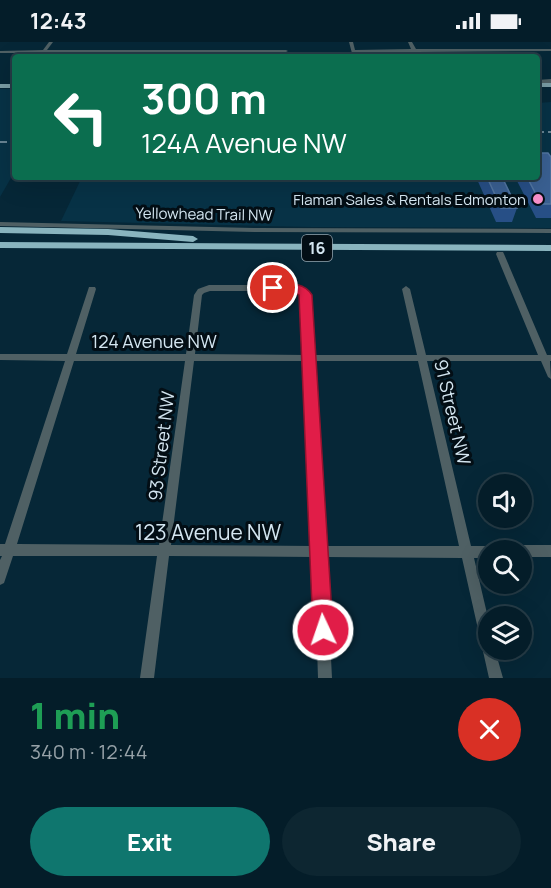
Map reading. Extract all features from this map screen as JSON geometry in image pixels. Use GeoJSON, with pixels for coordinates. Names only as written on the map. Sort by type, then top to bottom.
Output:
{"type":"FeatureCollection","features":[{"type":"Feature","properties":{"kind":"highway"},"geometry":{"type":"LineString","coordinates":[[0,230],[108,232],[193,239]]}},
{"type":"Feature","properties":{"kind":"highway","name":"Yellowhead Trail NW"},"geometry":{"type":"LineString","coordinates":[[0,237],[551,239]]}},
{"type":"Feature","properties":{"kind":"highway","name":"Yellowhead Trail NW"},"geometry":{"type":"LineString","coordinates":[[0,247],[551,248]]}},
{"type":"Feature","properties":{"kind":"street"},"geometry":{"type":"LineString","coordinates":[[126,52],[131,42]]}},
{"type":"Feature","properties":{"kind":"street"},"geometry":{"type":"LineString","coordinates":[[101,54],[126,52],[286,54],[285,42]]}},
{"type":"Feature","properties":{"kind":"street"},"geometry":{"type":"LineString","coordinates":[[351,42],[354,54]]}},
{"type":"Feature","properties":{"kind":"street"},"geometry":{"type":"LineString","coordinates":[[410,42],[416,54]]}},
{"type":"Feature","properties":{"kind":"street"},"geometry":{"type":"LineString","coordinates":[[476,42],[483,54]]}},
{"type":"Feature","properties":{"kind":"street"},"geometry":{"type":"LineString","coordinates":[[545,42],[551,50]]}},
{"type":"Feature","properties":{"kind":"street"},"geometry":{"type":"LineString","coordinates":[[354,51],[551,50]]}},
{"type":"Feature","properties":{"kind":"street"},"geometry":{"type":"LineString","coordinates":[[0,52],[29,54]]}},
{"type":"Feature","properties":{"kind":"street","name":"Yellowhead Trail NW"},"geometry":{"type":"LineString","coordinates":[[0,224],[254,230],[551,231]]}},
{"type":"Feature","properties":{"kind":"street"},"geometry":{"type":"LineString","coordinates":[[500,254],[547,358],[551,375]]}},
{"type":"Feature","properties":{"kind":"street","name":"93 Street NW"},"geometry":{"type":"LineString","coordinates":[[147,678],[198,295],[209,288],[295,288],[303,291],[306,295],[309,358]]}},
{"type":"Feature","properties":{"kind":"street"},"geometry":{"type":"LineString","coordinates":[[0,579],[4,551],[92,289]]}},
{"type":"Feature","properties":{"kind":"street","name":"91 Street NW"},"geometry":{"type":"LineString","coordinates":[[406,289],[479,606]]}},
{"type":"Feature","properties":{"kind":"street","name":"124 Avenue NW"},"geometry":{"type":"LineString","coordinates":[[0,357],[547,358]]}},
{"type":"Feature","properties":{"kind":"street"},"geometry":{"type":"LineString","coordinates":[[309,358],[325,678]]}},
{"type":"Feature","properties":{"kind":"street","name":"123 Avenue NW"},"geometry":{"type":"LineString","coordinates":[[4,551],[478,552]]}},
{"type":"Feature","properties":{"kind":"street"},"geometry":{"type":"LineString","coordinates":[[532,551],[551,551]]}},
{"type":"Feature","properties":{"kind":"street","name":"91 Street NW"},"geometry":{"type":"LineString","coordinates":[[491,660],[495,678]]}},
{"type":"Feature","properties":{"kind":"shaded area"},"geometry":{"type":"Polygon","coordinates":[[[0,89],[12,89],[12,176],[0,197],[0,89]]]}},
{"type":"Feature","properties":{"kind":"shaded area"},"geometry":{"type":"Polygon","coordinates":[[[551,102],[551,228],[311,227],[61,221],[81,180],[540,180],[540,103],[551,102]]]}},
{"type":"Feature","properties":{"kind":"building"},"geometry":{"type":"Polygon","coordinates":[[[540,153],[548,153],[551,157],[551,204],[541,204],[529,180],[540,180],[540,153]]]}},
{"type":"Feature","properties":{"kind":"building"},"geometry":{"type":"Polygon","coordinates":[[[488,180],[503,180],[517,208],[501,208],[488,180]]]}},
{"type":"Feature","properties":{"kind":"railway"},"geometry":{"type":"LineString","coordinates":[[540,132],[551,132]]}},
{"type":"Feature","properties":{"kind":"railway"},"geometry":{"type":"LineString","coordinates":[[0,142],[12,142]]}},
{"type":"Feature","properties":{"kind":"place","name":"Flaman Sales & Rentals Edmonton"},"geometry":{"type":"Point","coordinates":[538,199]}},
{"type":"Feature","properties":{"kind":"route"},"geometry":{"type":"LineString","coordinates":[[273,288],[295,288],[306,295],[323,630]]}}]}
